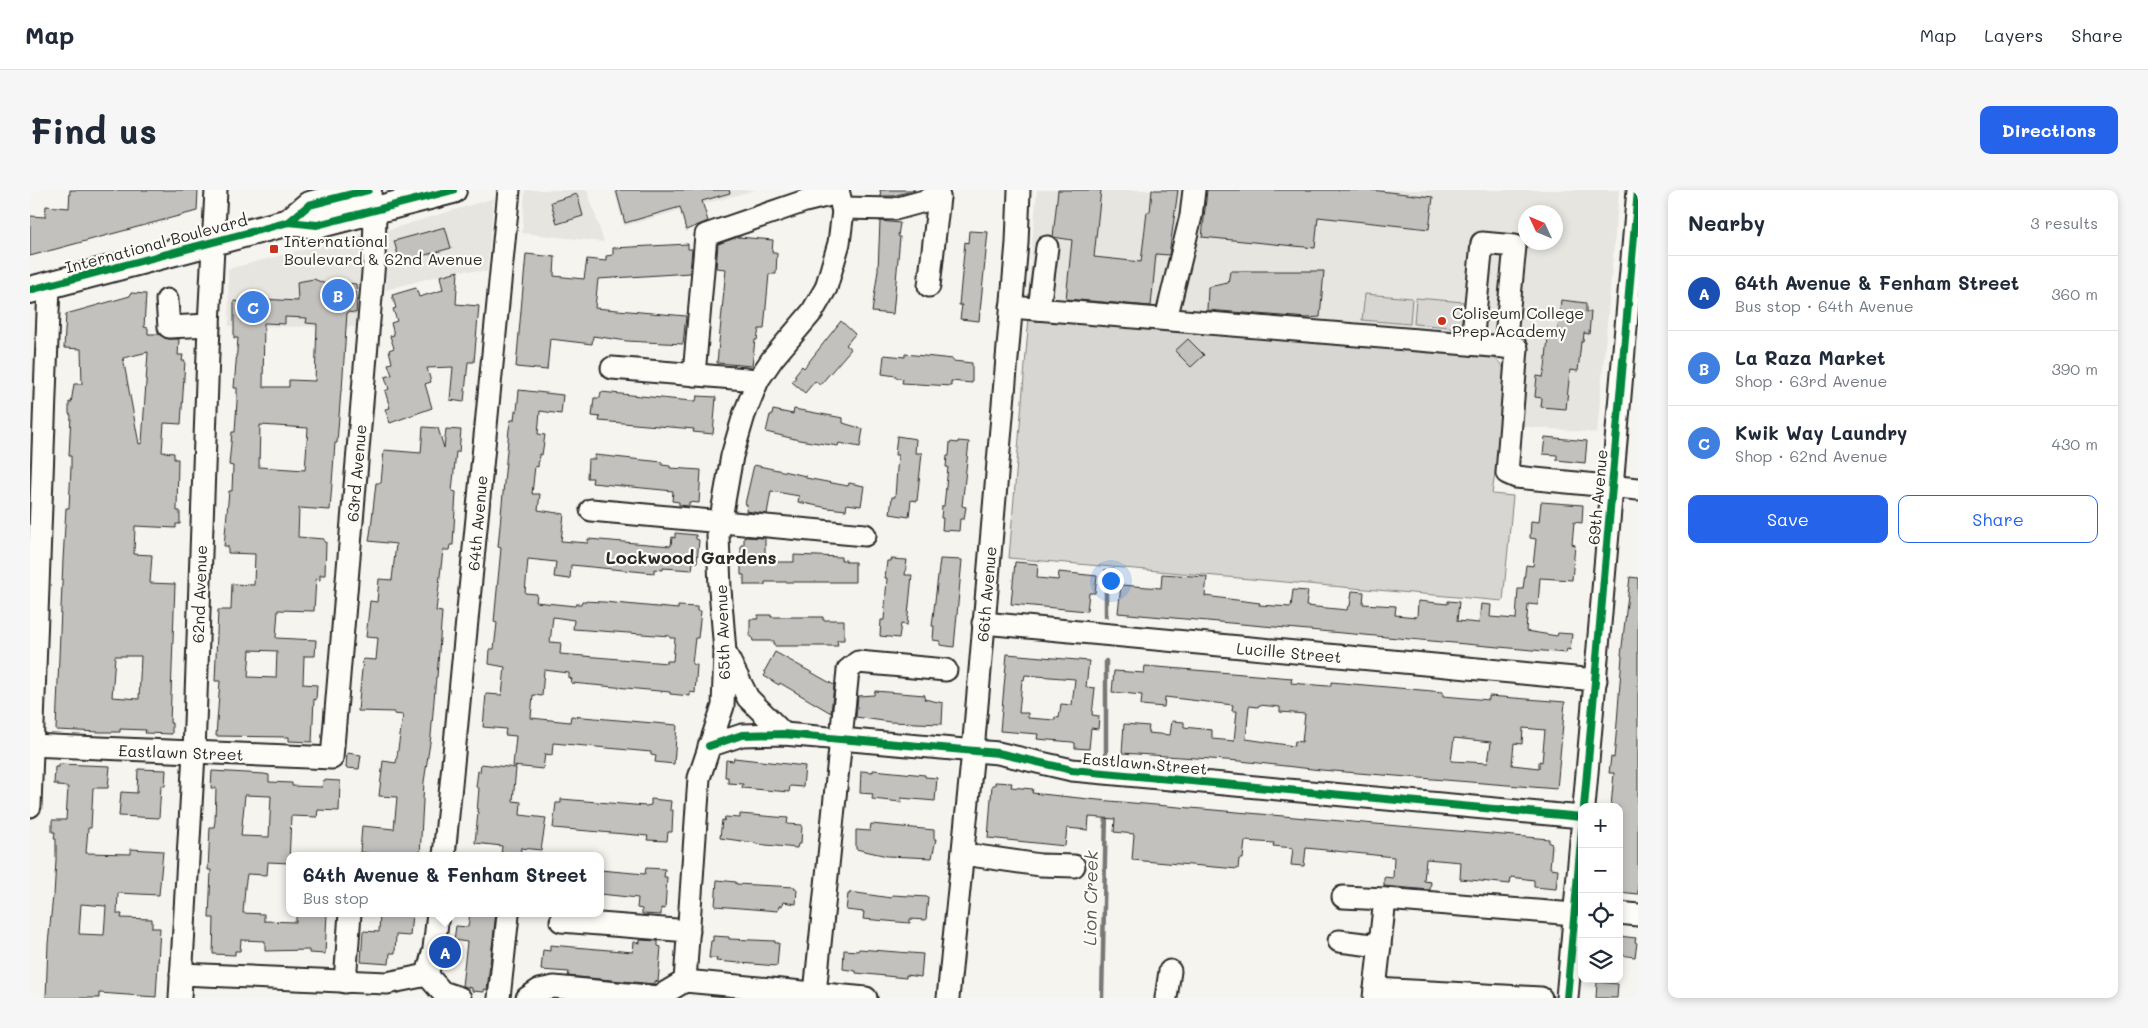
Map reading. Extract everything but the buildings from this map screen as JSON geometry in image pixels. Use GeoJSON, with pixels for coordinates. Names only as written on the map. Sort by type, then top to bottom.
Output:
{"type":"FeatureCollection","features":[{"type":"Feature","properties":{"kind":"main road","name":"International Boulevard"},"geometry":{"type":"LineString","coordinates":[[289,222],[309,205],[340,194],[370,197],[453,190]]}},
{"type":"Feature","properties":{"kind":"main road","name":"International Boulevard"},"geometry":{"type":"LineString","coordinates":[[40,288],[289,222],[317,225],[370,197]]}},
{"type":"Feature","properties":{"kind":"street","name":"62nd Avenue"},"geometry":{"type":"LineString","coordinates":[[180,998],[194,753],[209,324],[216,190]]}},
{"type":"Feature","properties":{"kind":"street","name":"64th Avenue"},"geometry":{"type":"LineString","coordinates":[[444,852],[509,190]]}},
{"type":"Feature","properties":{"kind":"street","name":"66th Avenue"},"geometry":{"type":"LineString","coordinates":[[948,998],[973,751],[1011,307],[1019,190]]}},
{"type":"Feature","properties":{"kind":"street"},"geometry":{"type":"LineString","coordinates":[[1166,319],[1191,216],[1194,190]]}},
{"type":"Feature","properties":{"kind":"street","name":"69th Avenue"},"geometry":{"type":"LineString","coordinates":[[1584,803],[1612,487],[1634,272],[1638,190]]}},
{"type":"Feature","properties":{"kind":"street"},"geometry":{"type":"LineString","coordinates":[[694,375],[706,235],[805,201],[839,197],[895,209],[938,194],[929,286]]}},
{"type":"Feature","properties":{"kind":"street","name":"63rd Avenue"},"geometry":{"type":"LineString","coordinates":[[332,758],[374,270],[370,197]]}},
{"type":"Feature","properties":{"kind":"street","name":"65th Avenue"},"geometry":{"type":"LineString","coordinates":[[685,981],[699,778],[723,706],[725,652],[718,535],[732,456],[744,415],[758,380],[773,358],[812,312],[826,288],[839,243],[839,197]]}},
{"type":"Feature","properties":{"kind":"street"},"geometry":{"type":"LineString","coordinates":[[1472,344],[1482,243],[1515,246],[1505,347]]}},
{"type":"Feature","properties":{"kind":"street"},"geometry":{"type":"LineString","coordinates":[[1039,309],[1047,247]]}},
{"type":"Feature","properties":{"kind":"street"},"geometry":{"type":"LineString","coordinates":[[30,806],[40,288]]}},
{"type":"Feature","properties":{"kind":"street"},"geometry":{"type":"LineString","coordinates":[[167,300],[169,327],[209,324]]}},
{"type":"Feature","properties":{"kind":"street"},"geometry":{"type":"LineString","coordinates":[[1011,307],[1517,348],[1507,473],[1516,477],[1638,489]]}},
{"type":"Feature","properties":{"kind":"street"},"geometry":{"type":"LineString","coordinates":[[612,368],[758,380]]}},
{"type":"Feature","properties":{"kind":"street"},"geometry":{"type":"LineString","coordinates":[[591,510],[866,535]]}},
{"type":"Feature","properties":{"kind":"street","name":"Lucille Street"},"geometry":{"type":"LineString","coordinates":[[984,623],[1596,680]]}},
{"type":"Feature","properties":{"kind":"street"},"geometry":{"type":"LineString","coordinates":[[725,652],[748,698],[784,734]]}},
{"type":"Feature","properties":{"kind":"street"},"geometry":{"type":"LineString","coordinates":[[803,994],[841,739],[848,670],[858,662],[946,670]]}},
{"type":"Feature","properties":{"kind":"street","name":"Eastlawn Street"},"geometry":{"type":"LineString","coordinates":[[709,746],[742,735],[784,734],[1018,756],[1072,770],[1578,817]]}},
{"type":"Feature","properties":{"kind":"street","name":"Eastlawn Street"},"geometry":{"type":"LineString","coordinates":[[32,745],[332,758]]}},
{"type":"Feature","properties":{"kind":"street"},"geometry":{"type":"LineString","coordinates":[[1567,998],[1577,911],[1581,848]]}},
{"type":"Feature","properties":{"kind":"street"},"geometry":{"type":"LineString","coordinates":[[963,854],[1040,865],[1074,866]]}},
{"type":"Feature","properties":{"kind":"street"},"geometry":{"type":"LineString","coordinates":[[1343,897],[1577,911]]}},
{"type":"Feature","properties":{"kind":"street"},"geometry":{"type":"LineString","coordinates":[[1385,899],[1374,994],[1541,998]]}},
{"type":"Feature","properties":{"kind":"street"},"geometry":{"type":"LineString","coordinates":[[1623,913],[1638,915]]}},
{"type":"Feature","properties":{"kind":"street"},"geometry":{"type":"LineString","coordinates":[[334,987],[349,917]]}},
{"type":"Feature","properties":{"kind":"street"},"geometry":{"type":"LineString","coordinates":[[427,975],[434,949],[438,917]]}},
{"type":"Feature","properties":{"kind":"street"},"geometry":{"type":"LineString","coordinates":[[499,998],[508,917]]}},
{"type":"Feature","properties":{"kind":"street"},"geometry":{"type":"LineString","coordinates":[[561,921],[688,931]]}},
{"type":"Feature","properties":{"kind":"street"},"geometry":{"type":"LineString","coordinates":[[1339,941],[1380,946]]}},
{"type":"Feature","properties":{"kind":"street"},"geometry":{"type":"LineString","coordinates":[[1166,998],[1170,971]]}},
{"type":"Feature","properties":{"kind":"street"},"geometry":{"type":"LineString","coordinates":[[181,974],[334,987],[387,983],[427,975]]}},
{"type":"Feature","properties":{"kind":"street"},"geometry":{"type":"LineString","coordinates":[[427,975],[442,992],[460,998]]}},
{"type":"Feature","properties":{"kind":"street"},"geometry":{"type":"LineString","coordinates":[[527,998],[539,990],[554,987],[658,998],[685,981],[803,994],[866,998]]}},
{"type":"Feature","properties":{"kind":"shaded area"},"geometry":{"type":"Polygon","coordinates":[[[525,190],[587,190],[604,242],[522,233],[525,190]]]}},
{"type":"Feature","properties":{"kind":"shaded area"},"geometry":{"type":"Polygon","coordinates":[[[614,190],[755,190],[624,226],[614,190]]]}},
{"type":"Feature","properties":{"kind":"shaded area","name":"Coliseum College Prep Academy"},"geometry":{"type":"Polygon","coordinates":[[[1037,190],[1619,190],[1597,433],[1517,426],[1525,340],[1027,302],[1037,190]]]}},
{"type":"Feature","properties":{"kind":"shaded area"},"geometry":{"type":"Polygon","coordinates":[[[494,198],[487,272],[458,270],[386,290],[388,230],[494,198]]]}},
{"type":"Feature","properties":{"kind":"shaded area"},"geometry":{"type":"Polygon","coordinates":[[[363,234],[357,327],[229,326],[228,269],[363,234]]]}},
{"type":"Feature","properties":{"kind":"shaded area"},"geometry":{"type":"Polygon","coordinates":[[[1365,294],[1412,298],[1410,324],[1362,320],[1365,294]]]}},
{"type":"Feature","properties":{"kind":"shaded area"},"geometry":{"type":"Polygon","coordinates":[[[1416,298],[1464,302],[1461,328],[1414,324],[1416,298]]]}},
{"type":"Feature","properties":{"kind":"shaded area"},"geometry":{"type":"Polygon","coordinates":[[[1029,317],[1489,355],[1504,368],[1507,388],[1492,494],[1513,496],[1503,601],[1009,558],[1029,317]]]}},
{"type":"Feature","properties":{"kind":"waterway","name":"Lion Creek"},"geometry":{"type":"LineString","coordinates":[[1106,571],[1106,616]]}},
{"type":"Feature","properties":{"kind":"waterway","name":"Lion Creek"},"geometry":{"type":"LineString","coordinates":[[1106,661],[1106,753]]}},
{"type":"Feature","properties":{"kind":"waterway","name":"Lion Creek"},"geometry":{"type":"LineString","coordinates":[[1102,998],[1106,812]]}},
{"type":"Feature","properties":{"kind":"cycle path"},"geometry":{"type":"LineString","coordinates":[[289,222],[309,205],[368,190]]}},
{"type":"Feature","properties":{"kind":"cycle path"},"geometry":{"type":"LineString","coordinates":[[30,290],[289,222],[317,225],[453,190]]}},
{"type":"Feature","properties":{"kind":"cycle path"},"geometry":{"type":"LineString","coordinates":[[1584,803],[1638,190]]}},
{"type":"Feature","properties":{"kind":"cycle path"},"geometry":{"type":"LineString","coordinates":[[709,746],[742,735],[784,734],[998,753],[1072,770],[1578,817]]}},
{"type":"Feature","properties":{"kind":"cycle path"},"geometry":{"type":"LineString","coordinates":[[1567,998],[1580,848]]}},
{"type":"Feature","properties":{"kind":"place","name":"International Boulevard & 62nd Avenue"},"geometry":{"type":"Point","coordinates":[274,249]}},
{"type":"Feature","properties":{"kind":"place","name":"La Raza Market"},"geometry":{"type":"Point","coordinates":[338,295]}},
{"type":"Feature","properties":{"kind":"place","name":"Kwik Way Laundry"},"geometry":{"type":"Point","coordinates":[253,307]}},
{"type":"Feature","properties":{"kind":"place","name":"Coliseum College Prep Academy"},"geometry":{"type":"Point","coordinates":[1442,321]}},
{"type":"Feature","properties":{"kind":"place","name":"64th Avenue & Fenham Street"},"geometry":{"type":"Point","coordinates":[445,952]}},
{"type":"Feature","properties":{"kind":"district","name":"Lockwood Gardens"},"geometry":{"type":"Point","coordinates":[691,557]}}]}
